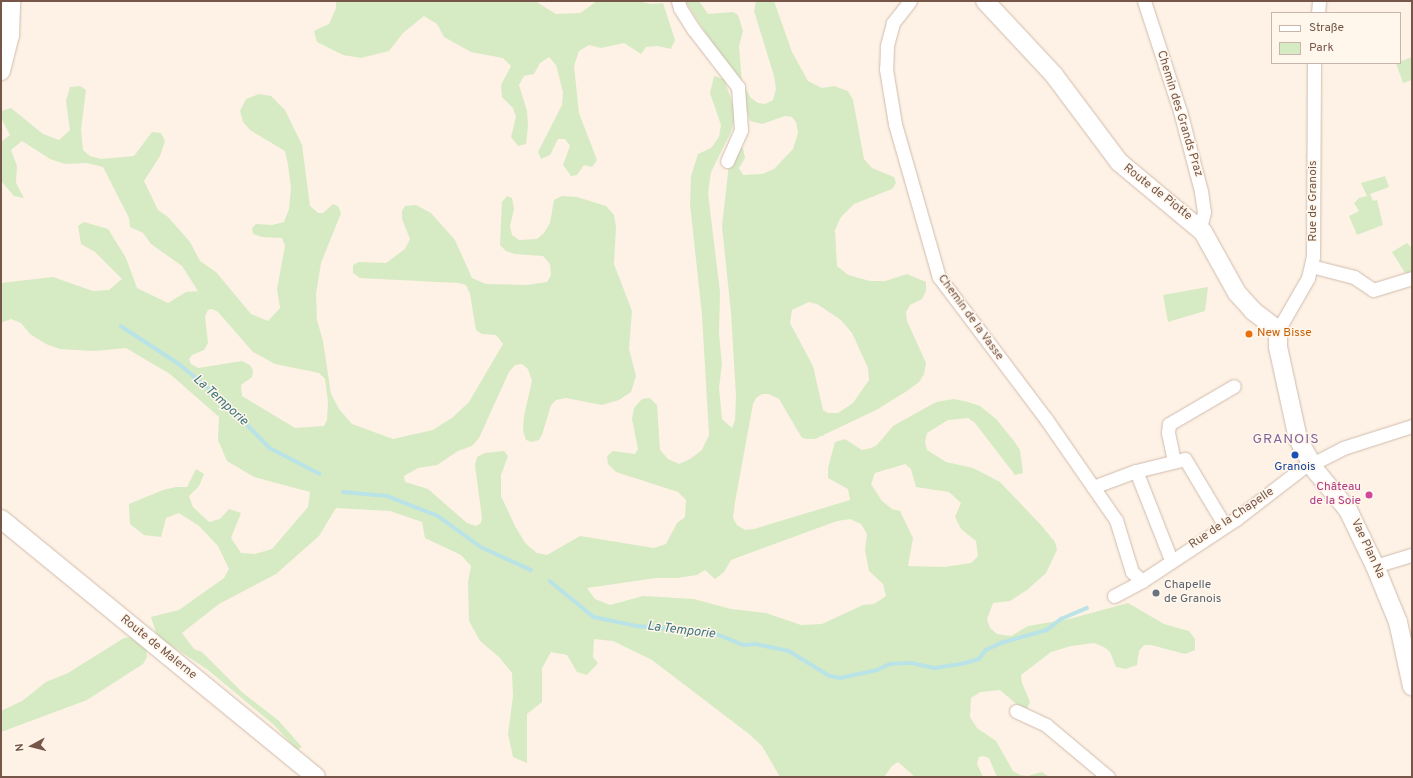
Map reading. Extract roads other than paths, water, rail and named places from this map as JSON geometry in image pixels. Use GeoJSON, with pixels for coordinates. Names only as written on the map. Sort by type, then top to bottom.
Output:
{"type":"FeatureCollection","features":[{"type":"Feature","properties":{"kind":"street"},"geometry":{"type":"LineString","coordinates":[[1,71],[10,36],[11,1]]}},
{"type":"Feature","properties":{"kind":"street"},"geometry":{"type":"LineString","coordinates":[[678,1],[680,8],[694,30],[738,88],[741,130],[728,161]]}},
{"type":"Feature","properties":{"kind":"street","name":"Chemin de la Vasse"},"geometry":{"type":"LineString","coordinates":[[910,1],[894,22],[887,46],[886,69],[895,124],[938,277],[1046,419],[1116,520],[1132,572],[1142,581]]}},
{"type":"Feature","properties":{"kind":"street","name":"Route de Piotte"},"geometry":{"type":"LineString","coordinates":[[985,1],[1054,76],[1119,162],[1200,228],[1237,293],[1253,311],[1278,330]]}},
{"type":"Feature","properties":{"kind":"street","name":"Chemin des Grands Praz"},"geometry":{"type":"LineString","coordinates":[[1144,1],[1177,102],[1200,185],[1204,212],[1200,228]]}},
{"type":"Feature","properties":{"kind":"street"},"geometry":{"type":"LineString","coordinates":[[1318,12],[1319,1]]}},
{"type":"Feature","properties":{"kind":"street","name":"Rue de Granois"},"geometry":{"type":"LineString","coordinates":[[1278,330],[1308,278],[1311,266],[1314,236],[1314,64]]}},
{"type":"Feature","properties":{"kind":"street"},"geometry":{"type":"LineString","coordinates":[[1311,266],[1354,277],[1373,290],[1412,278]]}},
{"type":"Feature","properties":{"kind":"street","name":"Vae Plan Na"},"geometry":{"type":"LineString","coordinates":[[1278,330],[1278,347],[1294,427],[1311,463],[1348,510],[1375,566],[1398,622],[1412,686]]}},
{"type":"Feature","properties":{"kind":"street"},"geometry":{"type":"LineString","coordinates":[[1174,461],[1168,433],[1169,424],[1234,386]]}},
{"type":"Feature","properties":{"kind":"street","name":"Rue de la Chapelle"},"geometry":{"type":"LineString","coordinates":[[1114,596],[1142,581],[1171,560],[1225,526],[1311,463],[1356,444],[1412,426]]}},
{"type":"Feature","properties":{"kind":"street"},"geometry":{"type":"LineString","coordinates":[[1093,487],[1136,471],[1183,459],[1187,462],[1225,526]]}},
{"type":"Feature","properties":{"kind":"street"},"geometry":{"type":"LineString","coordinates":[[1136,471],[1171,560]]}},
{"type":"Feature","properties":{"kind":"street","name":"Route de Malerne"},"geometry":{"type":"LineString","coordinates":[[1,519],[316,777]]}},
{"type":"Feature","properties":{"kind":"street"},"geometry":{"type":"LineString","coordinates":[[1375,566],[1412,555]]}},
{"type":"Feature","properties":{"kind":"street"},"geometry":{"type":"LineString","coordinates":[[1016,711],[1046,725],[1108,777]]}},
{"type":"Feature","properties":{"kind":"waterway","name":"La Temporie"},"geometry":{"type":"LineString","coordinates":[[121,326],[179,364],[221,398],[270,448],[320,474]]}},
{"type":"Feature","properties":{"kind":"waterway","name":"La Temporie"},"geometry":{"type":"LineString","coordinates":[[343,492],[387,496],[438,516],[481,547],[531,570]]}},
{"type":"Feature","properties":{"kind":"waterway","name":"La Temporie"},"geometry":{"type":"LineString","coordinates":[[550,581],[594,617],[637,626],[714,633],[744,645],[756,644],[789,651],[830,676],[840,678],[877,670],[890,664],[911,663],[935,668],[965,663],[979,659],[986,650],[1001,643],[1047,630],[1061,619],[1087,608]]}},
{"type":"Feature","properties":{"kind":"place","name":"New Bisse"},"geometry":{"type":"Point","coordinates":[1249,334]}},
{"type":"Feature","properties":{"kind":"place","name":"Granois"},"geometry":{"type":"Point","coordinates":[1295,455]}},
{"type":"Feature","properties":{"kind":"place","name":"Château de la Soie"},"geometry":{"type":"Point","coordinates":[1369,495]}},
{"type":"Feature","properties":{"kind":"place","name":"Chapelle de Granois"},"geometry":{"type":"Point","coordinates":[1156,593]}},
{"type":"Feature","properties":{"kind":"district","name":"GRANOIS"},"geometry":{"type":"Point","coordinates":[1286,440]}}]}
